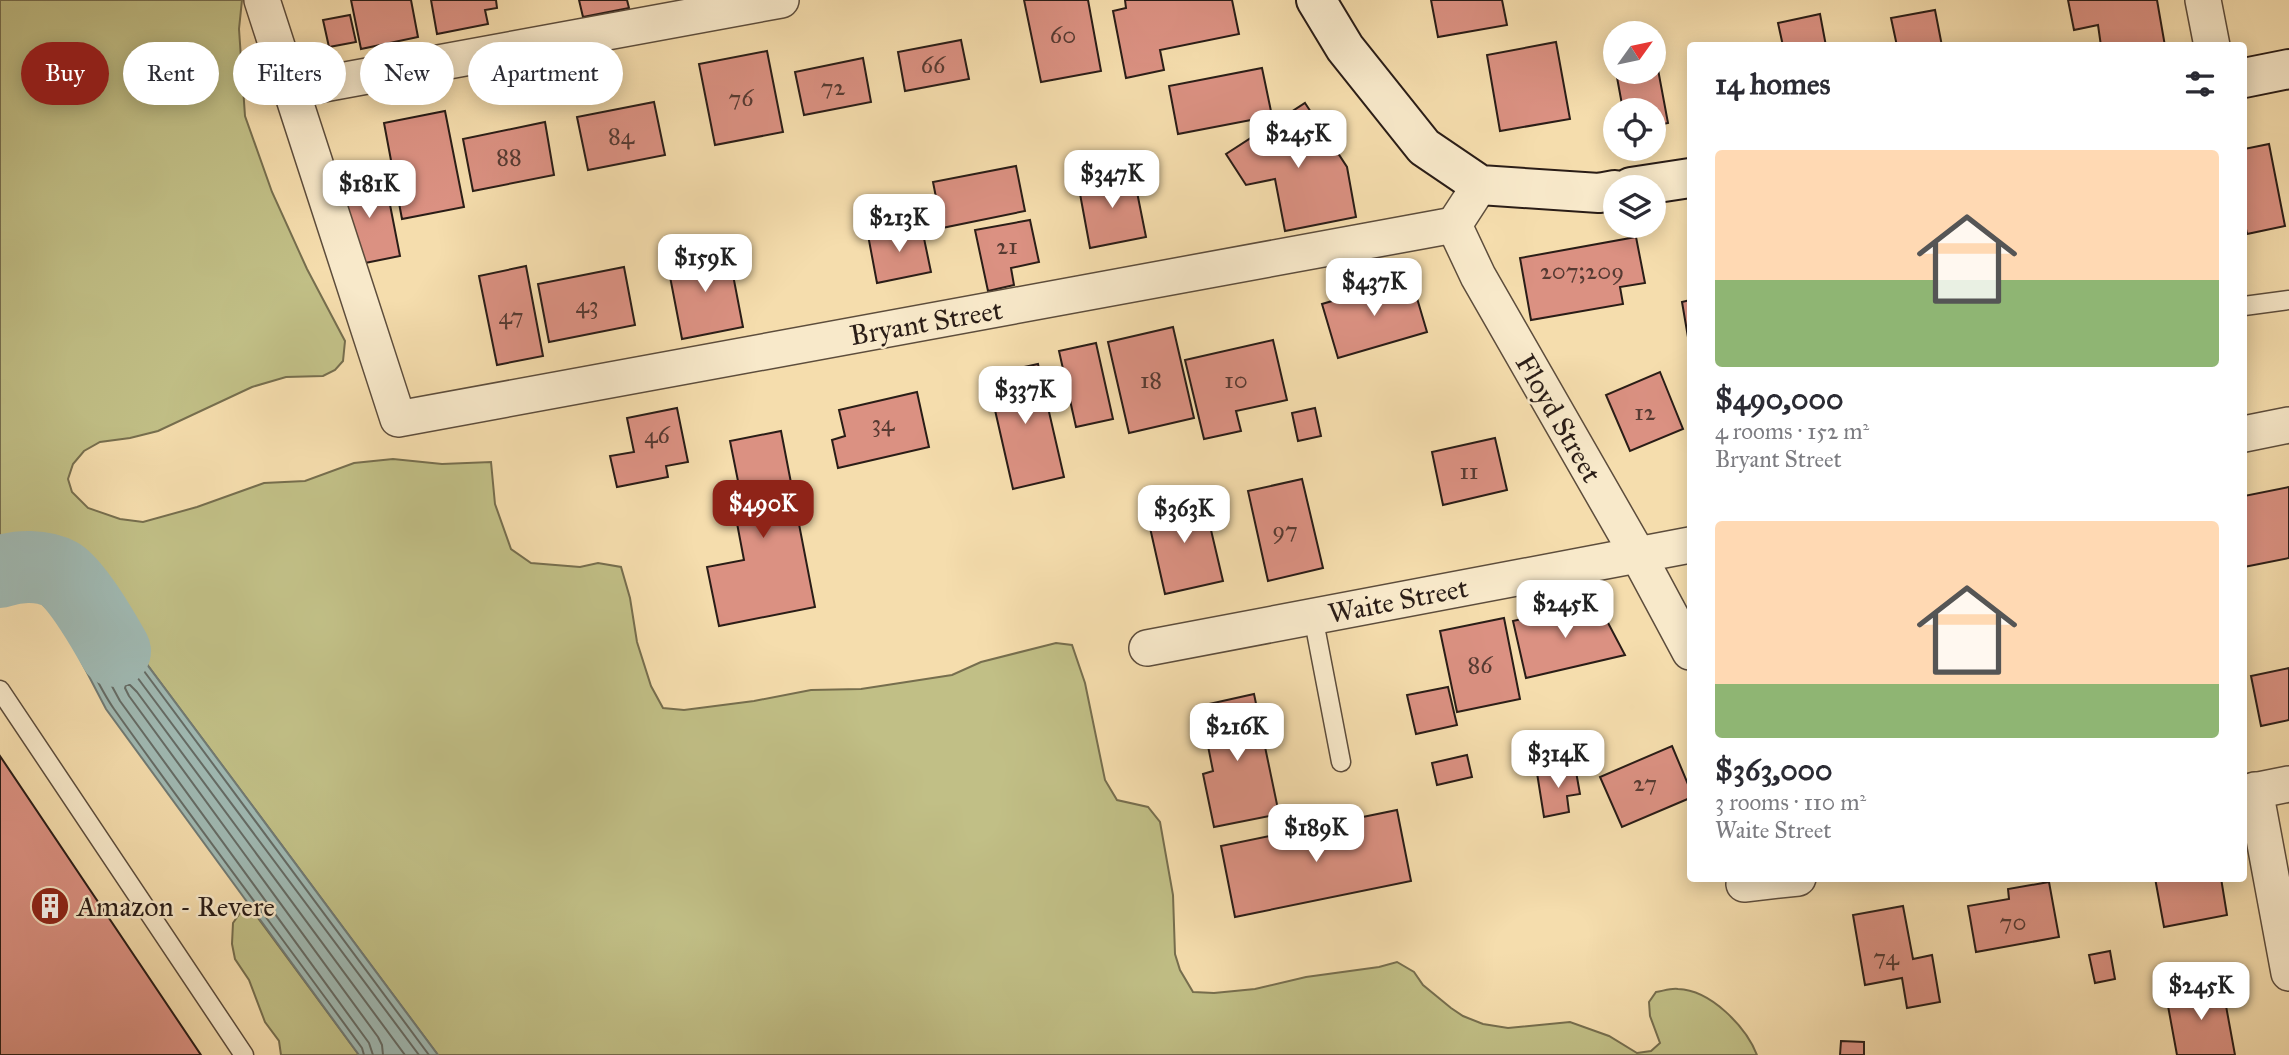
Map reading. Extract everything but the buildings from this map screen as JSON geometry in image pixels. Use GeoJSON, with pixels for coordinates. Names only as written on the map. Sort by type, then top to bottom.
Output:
{"type":"FeatureCollection","features":[{"type":"Feature","properties":{"kind":"main road"},"geometry":{"type":"LineString","coordinates":[[1316,0],[1345,48],[1424,147],[1480,185],[1603,192]]}},
{"type":"Feature","properties":{"kind":"main road"},"geometry":{"type":"LineString","coordinates":[[2247,77],[2289,69]]}},
{"type":"Feature","properties":{"kind":"main road"},"geometry":{"type":"LineString","coordinates":[[1666,182],[1687,178]]}},
{"type":"Feature","properties":{"kind":"street"},"geometry":{"type":"LineString","coordinates":[[262,0],[276,42]]}},
{"type":"Feature","properties":{"kind":"street"},"geometry":{"type":"LineString","coordinates":[[346,80],[781,0]]}},
{"type":"Feature","properties":{"kind":"street"},"geometry":{"type":"LineString","coordinates":[[2203,0],[2210,42]]}},
{"type":"Feature","properties":{"kind":"street","name":"Bryant Street"},"geometry":{"type":"LineString","coordinates":[[296,105],[398,419],[1454,225]]}},
{"type":"Feature","properties":{"kind":"street"},"geometry":{"type":"LineString","coordinates":[[1454,225],[1480,185]]}},
{"type":"Feature","properties":{"kind":"street","name":"Floyd Street"},"geometry":{"type":"LineString","coordinates":[[1454,225],[1478,276],[1638,555],[1687,646]]}},
{"type":"Feature","properties":{"kind":"street"},"geometry":{"type":"LineString","coordinates":[[2247,433],[2289,425]]}},
{"type":"Feature","properties":{"kind":"street","name":"Waite Street"},"geometry":{"type":"LineString","coordinates":[[1147,648],[1687,546]]}},
{"type":"Feature","properties":{"kind":"street"},"geometry":{"type":"LineString","coordinates":[[2289,784],[2249,791],[2289,973]]}},
{"type":"Feature","properties":{"kind":"street"},"geometry":{"type":"LineString","coordinates":[[1744,884],[1762,882]]}},
{"type":"Feature","properties":{"kind":"lane"},"geometry":{"type":"LineString","coordinates":[[2247,306],[2289,300]]}},
{"type":"Feature","properties":{"kind":"lane"},"geometry":{"type":"LineString","coordinates":[[1313,616],[1340,762]]}},
{"type":"Feature","properties":{"kind":"lane"},"geometry":{"type":"LineString","coordinates":[[0,690],[244,1055]]}},
{"type":"Feature","properties":{"kind":"shaded area"},"geometry":{"type":"Polygon","coordinates":[[[0,0],[242,0],[240,42],[233,42],[233,105],[244,105],[245,116],[272,192],[307,269],[345,341],[343,361],[335,370],[323,376],[286,377],[252,387],[158,431],[100,442],[84,451],[73,464],[68,479],[72,492],[88,508],[120,519],[143,522],[197,507],[264,483],[305,481],[354,463],[393,459],[442,464],[491,462],[495,504],[511,549],[531,563],[580,567],[598,563],[621,567],[630,598],[637,642],[651,686],[663,708],[684,710],[811,690],[861,689],[952,675],[981,662],[1056,643],[1072,645],[1085,683],[1105,780],[1117,800],[1148,807],[1160,822],[1173,895],[1175,954],[1180,970],[1193,992],[1255,989],[1306,977],[1397,962],[1414,972],[1423,985],[1451,1008],[1483,1024],[1508,1028],[1570,1022],[1609,1036],[1637,1053],[1651,1051],[1660,1043],[1650,1016],[1649,1002],[1656,992],[1678,989],[1703,996],[1726,1012],[1745,1033],[1757,1055],[438,1055],[143,659],[133,624],[123,611],[107,599],[99,573],[71,565],[60,570],[38,600],[20,593],[0,592],[0,0]]]}},
{"type":"Feature","properties":{"kind":"shaded area"},"geometry":{"type":"Polygon","coordinates":[[[247,903],[359,1055],[281,1055],[279,1041],[265,1022],[249,980],[235,959],[232,944],[233,923],[247,903]]]}},
{"type":"Feature","properties":{"kind":"water"},"geometry":{"type":"Polygon","coordinates":[[[71,565],[99,573],[107,599],[123,611],[133,624],[143,659],[438,1055],[359,1055],[106,709],[69,638],[54,615],[38,600],[60,570],[71,565]]]}},
{"type":"Feature","properties":{"kind":"waterway"},"geometry":{"type":"LineString","coordinates":[[0,572],[30,567],[60,574],[82,598],[115,651]]}},
{"type":"Feature","properties":{"kind":"place","name":"Amazon - Revere"},"geometry":{"type":"Point","coordinates":[50,906]}}]}
